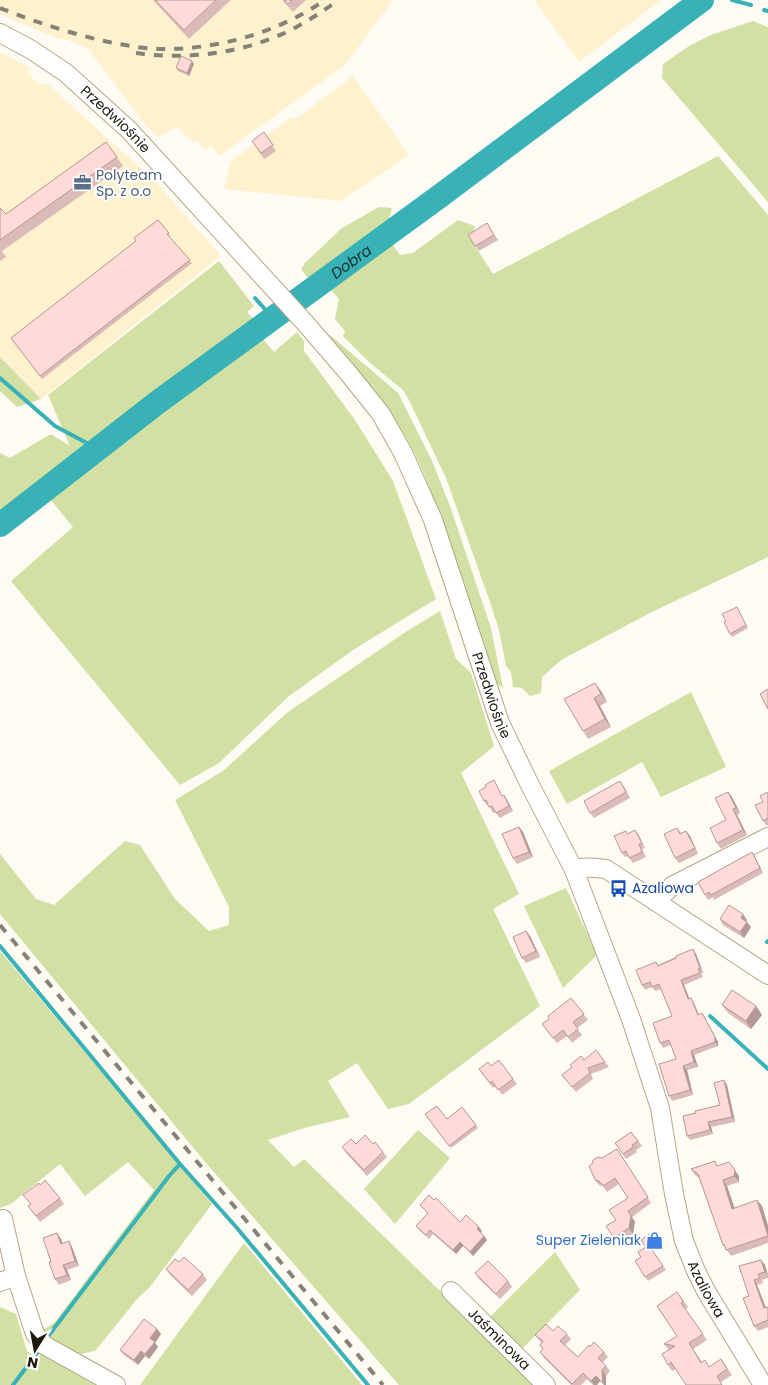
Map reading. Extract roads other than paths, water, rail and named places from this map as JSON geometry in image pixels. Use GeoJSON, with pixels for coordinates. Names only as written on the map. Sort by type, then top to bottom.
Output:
{"type":"FeatureCollection","features":[{"type":"Feature","properties":{"kind":"street","name":"Przedwiośnie"},"geometry":{"type":"LineString","coordinates":[[0,33],[30,49],[66,73],[122,124],[307,325],[381,414],[403,453],[433,520],[506,738],[574,870]]}},
{"type":"Feature","properties":{"kind":"street"},"geometry":{"type":"LineString","coordinates":[[656,902],[672,886],[768,837]]}},
{"type":"Feature","properties":{"kind":"street"},"geometry":{"type":"LineString","coordinates":[[574,870],[592,867],[606,869],[768,975]]}},
{"type":"Feature","properties":{"kind":"street","name":"Azaliowa"},"geometry":{"type":"LineString","coordinates":[[574,870],[628,1010],[660,1108],[684,1241],[706,1291],[764,1385]]}},
{"type":"Feature","properties":{"kind":"street"},"geometry":{"type":"LineString","coordinates":[[3,1219],[8,1279],[35,1334],[44,1345],[116,1385]]}},
{"type":"Feature","properties":{"kind":"street","name":"Jaśminowa"},"geometry":{"type":"LineString","coordinates":[[451,1291],[546,1385]]}},
{"type":"Feature","properties":{"kind":"waterway","name":"Dobra"},"geometry":{"type":"LineString","coordinates":[[0,525],[158,402],[440,196],[702,0]]}},
{"type":"Feature","properties":{"kind":"waterway"},"geometry":{"type":"LineString","coordinates":[[732,0],[751,5]]}},
{"type":"Feature","properties":{"kind":"waterway"},"geometry":{"type":"LineString","coordinates":[[764,10],[768,11]]}},
{"type":"Feature","properties":{"kind":"waterway"},"geometry":{"type":"LineString","coordinates":[[255,298],[273,318]]}},
{"type":"Feature","properties":{"kind":"waterway"},"geometry":{"type":"LineString","coordinates":[[0,378],[55,426],[98,449]]}},
{"type":"Feature","properties":{"kind":"waterway"},"geometry":{"type":"LineString","coordinates":[[0,946],[180,1164],[237,1228],[368,1385]]}},
{"type":"Feature","properties":{"kind":"waterway"},"geometry":{"type":"LineString","coordinates":[[710,1016],[768,1069]]}},
{"type":"Feature","properties":{"kind":"waterway"},"geometry":{"type":"LineString","coordinates":[[46,1339],[180,1164]]}},
{"type":"Feature","properties":{"kind":"waterway"},"geometry":{"type":"LineString","coordinates":[[13,1385],[40,1349]]}},
{"type":"Feature","properties":{"kind":"railway"},"geometry":{"type":"LineString","coordinates":[[0,8],[37,22],[99,40],[140,47],[181,49],[224,43],[267,30],[287,22],[325,0]]}},
{"type":"Feature","properties":{"kind":"railway"},"geometry":{"type":"LineString","coordinates":[[136,53],[178,56],[199,55],[242,48],[282,34],[339,0]]}},
{"type":"Feature","properties":{"kind":"railway"},"geometry":{"type":"LineString","coordinates":[[0,925],[383,1385]]}},
{"type":"Feature","properties":{"kind":"place","name":"Polyteam Sp. z o.o"},"geometry":{"type":"Point","coordinates":[82,183]}},
{"type":"Feature","properties":{"kind":"place","name":"Azaliowa"},"geometry":{"type":"Point","coordinates":[618,888]}},
{"type":"Feature","properties":{"kind":"place","name":"Super Zieleniak"},"geometry":{"type":"Point","coordinates":[655,1240]}}]}
